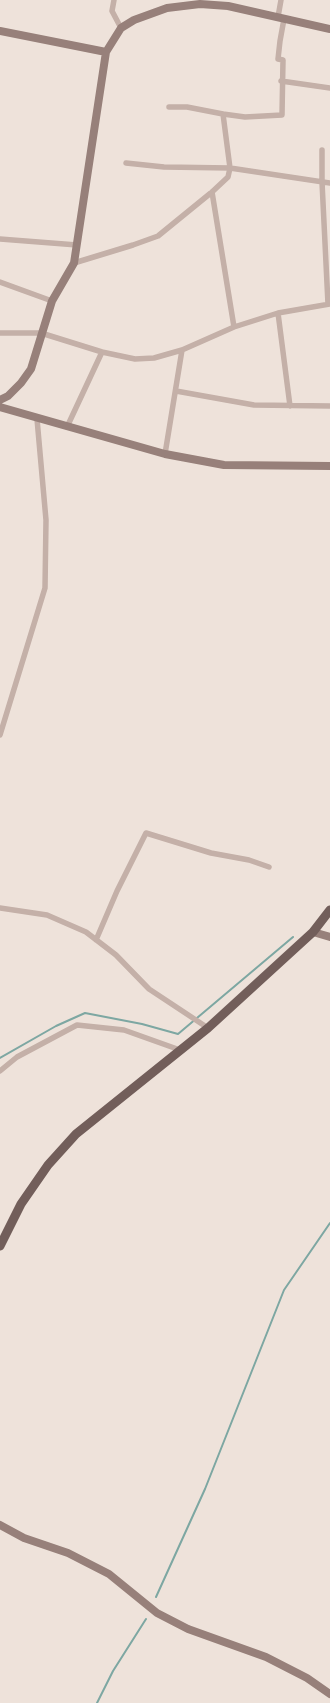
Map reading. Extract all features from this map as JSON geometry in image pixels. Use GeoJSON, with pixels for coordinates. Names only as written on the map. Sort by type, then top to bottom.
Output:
{"type":"FeatureCollection","features":[{"type":"Feature","properties":{"kind":"main road"},"geometry":{"type":"LineString","coordinates":[[167,8],[173,0]]}},
{"type":"Feature","properties":{"kind":"main road"},"geometry":{"type":"LineString","coordinates":[[0,400],[8,396],[21,383],[31,369],[52,301],[74,262],[106,52],[121,28],[134,20],[167,8],[200,4],[228,6],[330,29]]}},
{"type":"Feature","properties":{"kind":"main road"},"geometry":{"type":"LineString","coordinates":[[0,31],[106,52]]}},
{"type":"Feature","properties":{"kind":"main road"},"geometry":{"type":"LineString","coordinates":[[0,408],[165,454],[224,465],[330,466]]}},
{"type":"Feature","properties":{"kind":"main road"},"geometry":{"type":"LineString","coordinates":[[0,1246],[25,1198],[48,1165],[76,1134],[208,1028],[313,932],[330,910]]}},
{"type":"Feature","properties":{"kind":"main road"},"geometry":{"type":"LineString","coordinates":[[313,932],[330,938]]}},
{"type":"Feature","properties":{"kind":"main road"},"geometry":{"type":"LineString","coordinates":[[0,1525],[24,1538],[68,1553],[109,1574],[157,1613],[188,1629],[266,1657],[307,1678],[330,1694]]}},
{"type":"Feature","properties":{"kind":"street"},"geometry":{"type":"LineString","coordinates":[[114,0],[112,11],[121,28]]}},
{"type":"Feature","properties":{"kind":"street"},"geometry":{"type":"LineString","coordinates":[[169,107],[188,107],[245,117],[282,115],[283,60],[278,59],[282,0]]}},
{"type":"Feature","properties":{"kind":"street"},"geometry":{"type":"LineString","coordinates":[[282,81],[330,88]]}},
{"type":"Feature","properties":{"kind":"street"},"geometry":{"type":"LineString","coordinates":[[74,262],[133,246],[158,236],[228,177],[230,168],[223,114]]}},
{"type":"Feature","properties":{"kind":"street"},"geometry":{"type":"LineString","coordinates":[[0,333],[41,334],[102,352],[135,359],[154,358],[182,350],[234,327],[278,313],[329,304],[322,182],[322,150]]}},
{"type":"Feature","properties":{"kind":"street"},"geometry":{"type":"LineString","coordinates":[[126,163],[164,167],[230,168],[330,183]]}},
{"type":"Feature","properties":{"kind":"street"},"geometry":{"type":"LineString","coordinates":[[212,192],[234,327]]}},
{"type":"Feature","properties":{"kind":"street"},"geometry":{"type":"LineString","coordinates":[[0,239],[77,245]]}},
{"type":"Feature","properties":{"kind":"street"},"geometry":{"type":"LineString","coordinates":[[0,282],[52,301]]}},
{"type":"Feature","properties":{"kind":"street"},"geometry":{"type":"LineString","coordinates":[[278,313],[290,406]]}},
{"type":"Feature","properties":{"kind":"street"},"geometry":{"type":"LineString","coordinates":[[165,454],[182,350]]}},
{"type":"Feature","properties":{"kind":"street"},"geometry":{"type":"LineString","coordinates":[[67,427],[102,352]]}},
{"type":"Feature","properties":{"kind":"street"},"geometry":{"type":"LineString","coordinates":[[176,391],[254,405],[330,406]]}},
{"type":"Feature","properties":{"kind":"street"},"geometry":{"type":"LineString","coordinates":[[0,735],[44,588],[46,520],[38,419]]}},
{"type":"Feature","properties":{"kind":"street"},"geometry":{"type":"LineString","coordinates":[[96,940],[146,833],[211,853],[249,860],[269,867]]}},
{"type":"Feature","properties":{"kind":"street"},"geometry":{"type":"LineString","coordinates":[[0,908],[47,915],[86,932],[116,955],[149,989],[208,1028]]}},
{"type":"Feature","properties":{"kind":"street"},"geometry":{"type":"LineString","coordinates":[[0,1071],[17,1057],[77,1025],[124,1030],[180,1050]]}},
{"type":"Feature","properties":{"kind":"waterway"},"geometry":{"type":"LineString","coordinates":[[0,1058],[56,1026],[85,1013],[142,1024],[178,1034],[293,937]]}},
{"type":"Feature","properties":{"kind":"waterway"},"geometry":{"type":"LineString","coordinates":[[156,1597],[205,1489],[284,1290],[330,1223]]}},
{"type":"Feature","properties":{"kind":"waterway"},"geometry":{"type":"LineString","coordinates":[[97,1703],[113,1671],[146,1619]]}}]}
